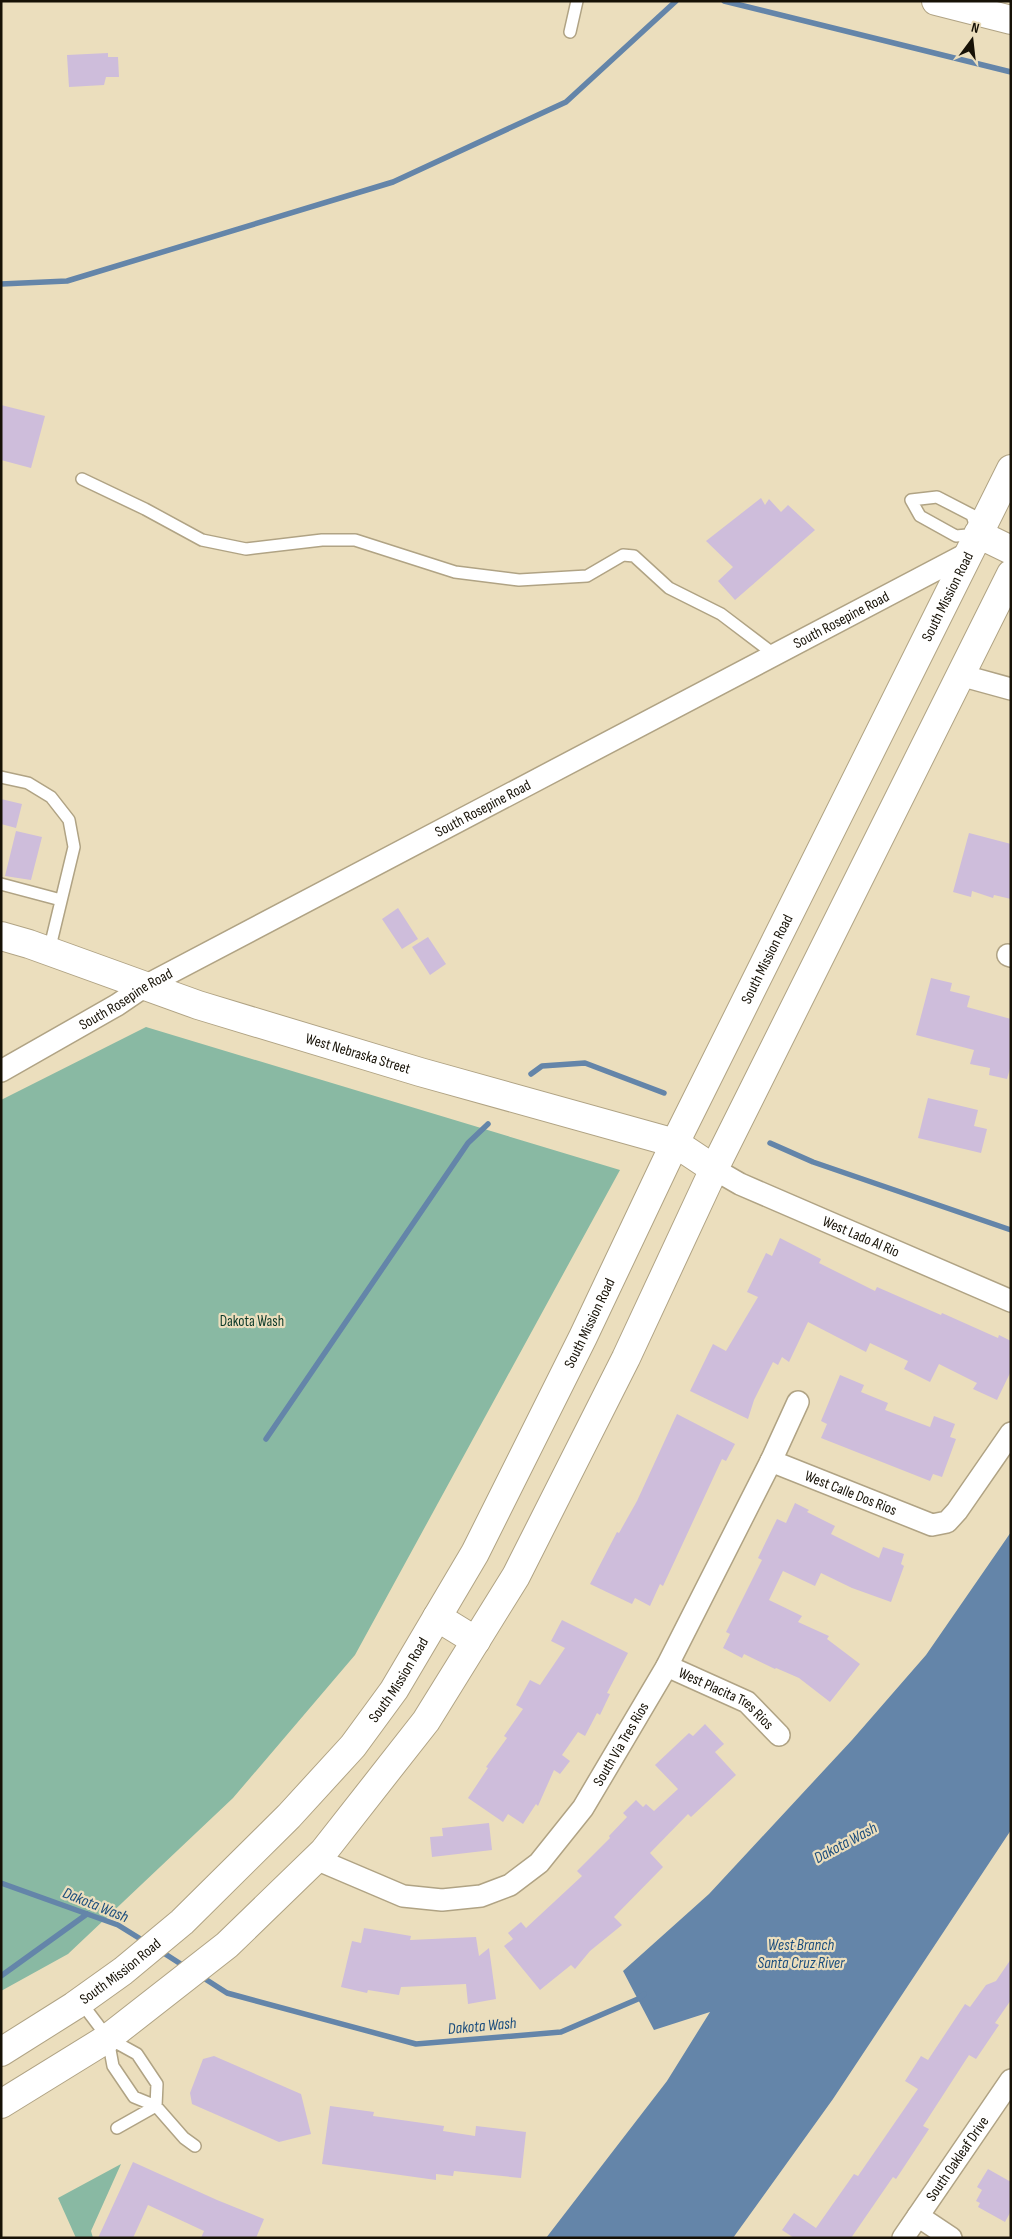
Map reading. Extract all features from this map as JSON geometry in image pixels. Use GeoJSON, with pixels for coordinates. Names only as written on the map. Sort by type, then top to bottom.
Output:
{"type":"FeatureCollection","features":[{"type":"Feature","properties":{"kind":"main road"},"geometry":{"type":"LineString","coordinates":[[936,1],[1011,20]]}},
{"type":"Feature","properties":{"kind":"main road","name":"South Mission Road"},"geometry":{"type":"LineString","coordinates":[[1,2052],[124,1970],[182,1922],[289,1816],[353,1746],[394,1690],[475,1553],[583,1337],[675,1143],[1011,469]]}},
{"type":"Feature","properties":{"kind":"main road"},"geometry":{"type":"LineString","coordinates":[[973,543],[1011,550]]}},
{"type":"Feature","properties":{"kind":"main road"},"geometry":{"type":"LineString","coordinates":[[1,2104],[108,2038],[227,1945],[316,1859],[426,1721],[525,1559],[626,1358],[714,1169],[1011,574]]}},
{"type":"Feature","properties":{"kind":"main road","name":"West Nebraska Street"},"geometry":{"type":"LineString","coordinates":[[1,936],[49,951],[198,1005],[420,1072],[675,1143],[714,1169]]}},
{"type":"Feature","properties":{"kind":"main road"},"geometry":{"type":"LineString","coordinates":[[437,1617],[476,1641]]}},
{"type":"Feature","properties":{"kind":"street","name":"South Rosepine Road"},"geometry":{"type":"LineString","coordinates":[[1,1070],[117,1006],[146,986],[775,655],[973,543]]}},
{"type":"Feature","properties":{"kind":"street"},"geometry":{"type":"LineString","coordinates":[[960,675],[1011,689]]}},
{"type":"Feature","properties":{"kind":"street","name":"West Lado Al Rio"},"geometry":{"type":"LineString","coordinates":[[714,1169],[740,1184],[1011,1301]]}},
{"type":"Feature","properties":{"kind":"street","name":"South Via Tres Rios"},"geometry":{"type":"LineString","coordinates":[[316,1859],[402,1896],[442,1900],[481,1896],[510,1885],[539,1863],[583,1808],[668,1666],[771,1461],[798,1402]]}},
{"type":"Feature","properties":{"kind":"street","name":"West Calle Dos Rios"},"geometry":{"type":"LineString","coordinates":[[771,1461],[932,1525],[947,1522],[957,1511],[1011,1433]]}},
{"type":"Feature","properties":{"kind":"street","name":"West Placita Tres Rios"},"geometry":{"type":"LineString","coordinates":[[668,1666],[747,1702],[779,1735]]}},
{"type":"Feature","properties":{"kind":"street","name":"South Oakleaf Drive"},"geometry":{"type":"LineString","coordinates":[[903,2238],[1011,2080]]}},
{"type":"Feature","properties":{"kind":"street"},"geometry":{"type":"LineString","coordinates":[[918,2216],[951,2238]]}},
{"type":"Feature","properties":{"kind":"lane"},"geometry":{"type":"LineString","coordinates":[[570,32],[577,1]]}},
{"type":"Feature","properties":{"kind":"lane"},"geometry":{"type":"LineString","coordinates":[[82,480],[145,509],[202,540],[246,549],[322,540],[355,540],[455,572],[519,580],[587,576],[623,556],[634,556],[669,588],[721,614],[775,655]]}},
{"type":"Feature","properties":{"kind":"lane"},"geometry":{"type":"LineString","coordinates":[[937,497],[972,515],[973,543],[920,516],[911,500],[937,497]]}},
{"type":"Feature","properties":{"kind":"lane"},"geometry":{"type":"LineString","coordinates":[[1,777],[28,783],[52,798],[69,820],[74,846],[49,951]]}},
{"type":"Feature","properties":{"kind":"lane"},"geometry":{"type":"LineString","coordinates":[[1,884],[61,900]]}},
{"type":"Feature","properties":{"kind":"lane"},"geometry":{"type":"LineString","coordinates":[[80,2001],[108,2038],[137,2054],[157,2084],[156,2106]]}},
{"type":"Feature","properties":{"kind":"lane"},"geometry":{"type":"LineString","coordinates":[[108,2038],[112,2066],[134,2097],[156,2106],[184,2138],[195,2146]]}},
{"type":"Feature","properties":{"kind":"lane"},"geometry":{"type":"LineString","coordinates":[[121,2126],[156,2106]]}},
{"type":"Feature","properties":{"kind":"green space","name":"Dakota Wash"},"geometry":{"type":"Polygon","coordinates":[[[146,1027],[620,1170],[355,1655],[233,1798],[68,1954],[1,1991],[1,1100],[146,1027]]]}},
{"type":"Feature","properties":{"kind":"green space"},"geometry":{"type":"Polygon","coordinates":[[[121,2164],[91,2231],[93,2238],[76,2238],[58,2198],[121,2164]]]}},
{"type":"Feature","properties":{"kind":"water","name":"West Branch Santa Cruz River"},"geometry":{"type":"Polygon","coordinates":[[[1011,1532],[1011,1830],[833,2099],[733,2238],[546,2238],[667,2081],[710,2012],[654,2030],[623,1971],[709,1894],[852,1740],[926,1655],[1011,1532]]]}},
{"type":"Feature","properties":{"kind":"building"},"geometry":{"type":"Polygon","coordinates":[[[108,53],[108,57],[118,57],[119,77],[106,77],[104,85],[69,87],[67,55],[108,53]]]}},
{"type":"Feature","properties":{"kind":"building"},"geometry":{"type":"Polygon","coordinates":[[[1,405],[45,416],[31,468],[1,460],[1,405]]]}},
{"type":"Feature","properties":{"kind":"building"},"geometry":{"type":"Polygon","coordinates":[[[761,498],[765,505],[769,499],[781,512],[788,505],[815,530],[735,600],[718,581],[733,567],[706,541],[761,498]]]}},
{"type":"Feature","properties":{"kind":"building"},"geometry":{"type":"Polygon","coordinates":[[[1,799],[22,804],[16,828],[1,824],[1,799]]]}},
{"type":"Feature","properties":{"kind":"building"},"geometry":{"type":"Polygon","coordinates":[[[16,831],[42,837],[31,880],[5,876],[16,831]]]}},
{"type":"Feature","properties":{"kind":"building"},"geometry":{"type":"Polygon","coordinates":[[[969,833],[1011,844],[1011,899],[994,895],[993,898],[972,891],[971,897],[953,892],[969,833]]]}},
{"type":"Feature","properties":{"kind":"building"},"geometry":{"type":"Polygon","coordinates":[[[398,908],[418,939],[402,949],[382,919],[398,908]]]}},
{"type":"Feature","properties":{"kind":"building"},"geometry":{"type":"Polygon","coordinates":[[[428,937],[446,964],[430,975],[412,947],[428,937]]]}},
{"type":"Feature","properties":{"kind":"building"},"geometry":{"type":"Polygon","coordinates":[[[931,978],[952,983],[950,991],[970,996],[967,1007],[1011,1019],[1011,1065],[1007,1079],[989,1075],[990,1068],[970,1064],[974,1050],[916,1035],[931,978]]]}},
{"type":"Feature","properties":{"kind":"building"},"geometry":{"type":"Polygon","coordinates":[[[928,1098],[978,1110],[974,1126],[987,1129],[981,1153],[918,1138],[928,1098]]]}},
{"type":"Feature","properties":{"kind":"building"},"geometry":{"type":"Polygon","coordinates":[[[780,1238],[821,1259],[819,1263],[875,1291],[877,1287],[998,1338],[999,1335],[1011,1341],[1011,1371],[997,1400],[973,1389],[977,1383],[939,1364],[930,1382],[904,1369],[908,1361],[870,1343],[866,1352],[808,1322],[789,1362],[782,1357],[778,1365],[773,1362],[754,1400],[748,1419],[690,1391],[713,1344],[726,1351],[758,1297],[747,1292],[766,1253],[772,1256],[780,1238]]]}},
{"type":"Feature","properties":{"kind":"building"},"geometry":{"type":"Polygon","coordinates":[[[840,1375],[864,1385],[861,1392],[888,1403],[885,1410],[930,1427],[934,1416],[955,1424],[950,1437],[956,1439],[942,1477],[933,1474],[930,1481],[821,1438],[827,1424],[821,1421],[840,1375]]]}},
{"type":"Feature","properties":{"kind":"building"},"geometry":{"type":"Polygon","coordinates":[[[677,1414],[735,1444],[726,1461],[722,1459],[663,1586],[660,1584],[650,1606],[635,1598],[632,1604],[590,1584],[617,1532],[619,1533],[637,1501],[677,1414]]]}},
{"type":"Feature","properties":{"kind":"building"},"geometry":{"type":"Polygon","coordinates":[[[795,1503],[809,1510],[807,1512],[835,1526],[831,1534],[879,1558],[883,1547],[904,1554],[901,1564],[904,1566],[891,1602],[852,1588],[821,1573],[815,1586],[783,1571],[769,1600],[802,1616],[798,1622],[829,1636],[827,1639],[860,1664],[830,1702],[799,1678],[744,1654],[742,1658],[723,1648],[730,1634],[726,1632],[762,1560],[758,1558],[777,1519],[786,1523],[795,1503]]]}},
{"type":"Feature","properties":{"kind":"building"},"geometry":{"type":"Polygon","coordinates":[[[562,1620],[628,1653],[607,1693],[610,1694],[600,1715],[597,1713],[585,1736],[578,1732],[562,1755],[570,1761],[560,1774],[554,1770],[538,1806],[536,1804],[523,1824],[508,1814],[503,1822],[468,1798],[488,1768],[486,1767],[507,1738],[504,1736],[523,1709],[516,1705],[530,1680],[540,1685],[565,1648],[551,1641],[562,1620]]]}},
{"type":"Feature","properties":{"kind":"building"},"geometry":{"type":"Polygon","coordinates":[[[705,1724],[724,1744],[715,1752],[736,1775],[691,1817],[688,1814],[650,1853],[663,1867],[614,1917],[622,1925],[590,1951],[575,1969],[571,1965],[540,1990],[504,1946],[513,1939],[508,1933],[521,1922],[526,1928],[582,1876],[577,1871],[610,1838],[609,1836],[627,1817],[623,1813],[636,1800],[643,1807],[646,1804],[654,1811],[678,1789],[655,1765],[689,1733],[693,1736],[705,1724]]]}},
{"type":"Feature","properties":{"kind":"building"},"geometry":{"type":"Polygon","coordinates":[[[489,1823],[492,1850],[432,1857],[430,1837],[443,1836],[442,1828],[489,1823]]]}},
{"type":"Feature","properties":{"kind":"building"},"geometry":{"type":"Polygon","coordinates":[[[364,1928],[411,1936],[410,1940],[476,1937],[479,1956],[489,1948],[496,1999],[468,2004],[466,1984],[401,1987],[399,1995],[368,1990],[367,1993],[341,1987],[352,1941],[361,1943],[364,1928]]]}},
{"type":"Feature","properties":{"kind":"building"},"geometry":{"type":"Polygon","coordinates":[[[1011,1959],[1011,2000],[995,2023],[999,2025],[976,2059],[969,2055],[923,2126],[929,2129],[896,2179],[893,2177],[851,2238],[794,2238],[782,2230],[794,2213],[816,2228],[854,2174],[858,2176],[918,2089],[905,2081],[921,2056],[928,2060],[965,2004],[970,2007],[986,1985],[996,1981],[1011,1959]]]}},
{"type":"Feature","properties":{"kind":"building"},"geometry":{"type":"Polygon","coordinates":[[[214,2056],[301,2094],[311,2134],[279,2142],[192,2104],[190,2093],[203,2059],[214,2056]]]}},
{"type":"Feature","properties":{"kind":"building"},"geometry":{"type":"Polygon","coordinates":[[[330,2106],[374,2112],[373,2116],[444,2126],[443,2131],[475,2136],[476,2126],[526,2132],[521,2178],[454,2171],[453,2176],[436,2174],[436,2180],[322,2164],[330,2106]]]}},
{"type":"Feature","properties":{"kind":"building"},"geometry":{"type":"Polygon","coordinates":[[[133,2162],[264,2219],[256,2238],[201,2238],[204,2231],[148,2205],[133,2238],[98,2238],[133,2162]]]}},
{"type":"Feature","properties":{"kind":"building"},"geometry":{"type":"Polygon","coordinates":[[[988,2169],[1011,2182],[1011,2211],[1005,2222],[978,2207],[980,2203],[976,2201],[982,2190],[977,2187],[988,2169]]]}},
{"type":"Feature","properties":{"kind":"waterway"},"geometry":{"type":"LineString","coordinates":[[1,284],[67,281],[393,182],[566,102],[676,1]]}},
{"type":"Feature","properties":{"kind":"waterway"},"geometry":{"type":"LineString","coordinates":[[724,1],[1011,72]]}},
{"type":"Feature","properties":{"kind":"waterway"},"geometry":{"type":"LineString","coordinates":[[531,1074],[542,1066],[585,1063],[664,1093]]}},
{"type":"Feature","properties":{"kind":"waterway"},"geometry":{"type":"LineString","coordinates":[[266,1439],[468,1143],[488,1124]]}},
{"type":"Feature","properties":{"kind":"waterway"},"geometry":{"type":"LineString","coordinates":[[770,1143],[813,1162],[1011,1230]]}},
{"type":"Feature","properties":{"kind":"waterway","name":"Dakota Wash"},"geometry":{"type":"LineString","coordinates":[[1,1883],[118,1925],[147,1943]]}},
{"type":"Feature","properties":{"kind":"waterway"},"geometry":{"type":"LineString","coordinates":[[1,1976],[87,1914]]}},
{"type":"Feature","properties":{"kind":"waterway","name":"Dakota Wash"},"geometry":{"type":"LineString","coordinates":[[159,1950],[187,1968]]}},
{"type":"Feature","properties":{"kind":"waterway","name":"Dakota Wash"},"geometry":{"type":"LineString","coordinates":[[199,1975],[227,1993],[416,2044],[561,2032],[638,1999],[644,1994]]}}]}
